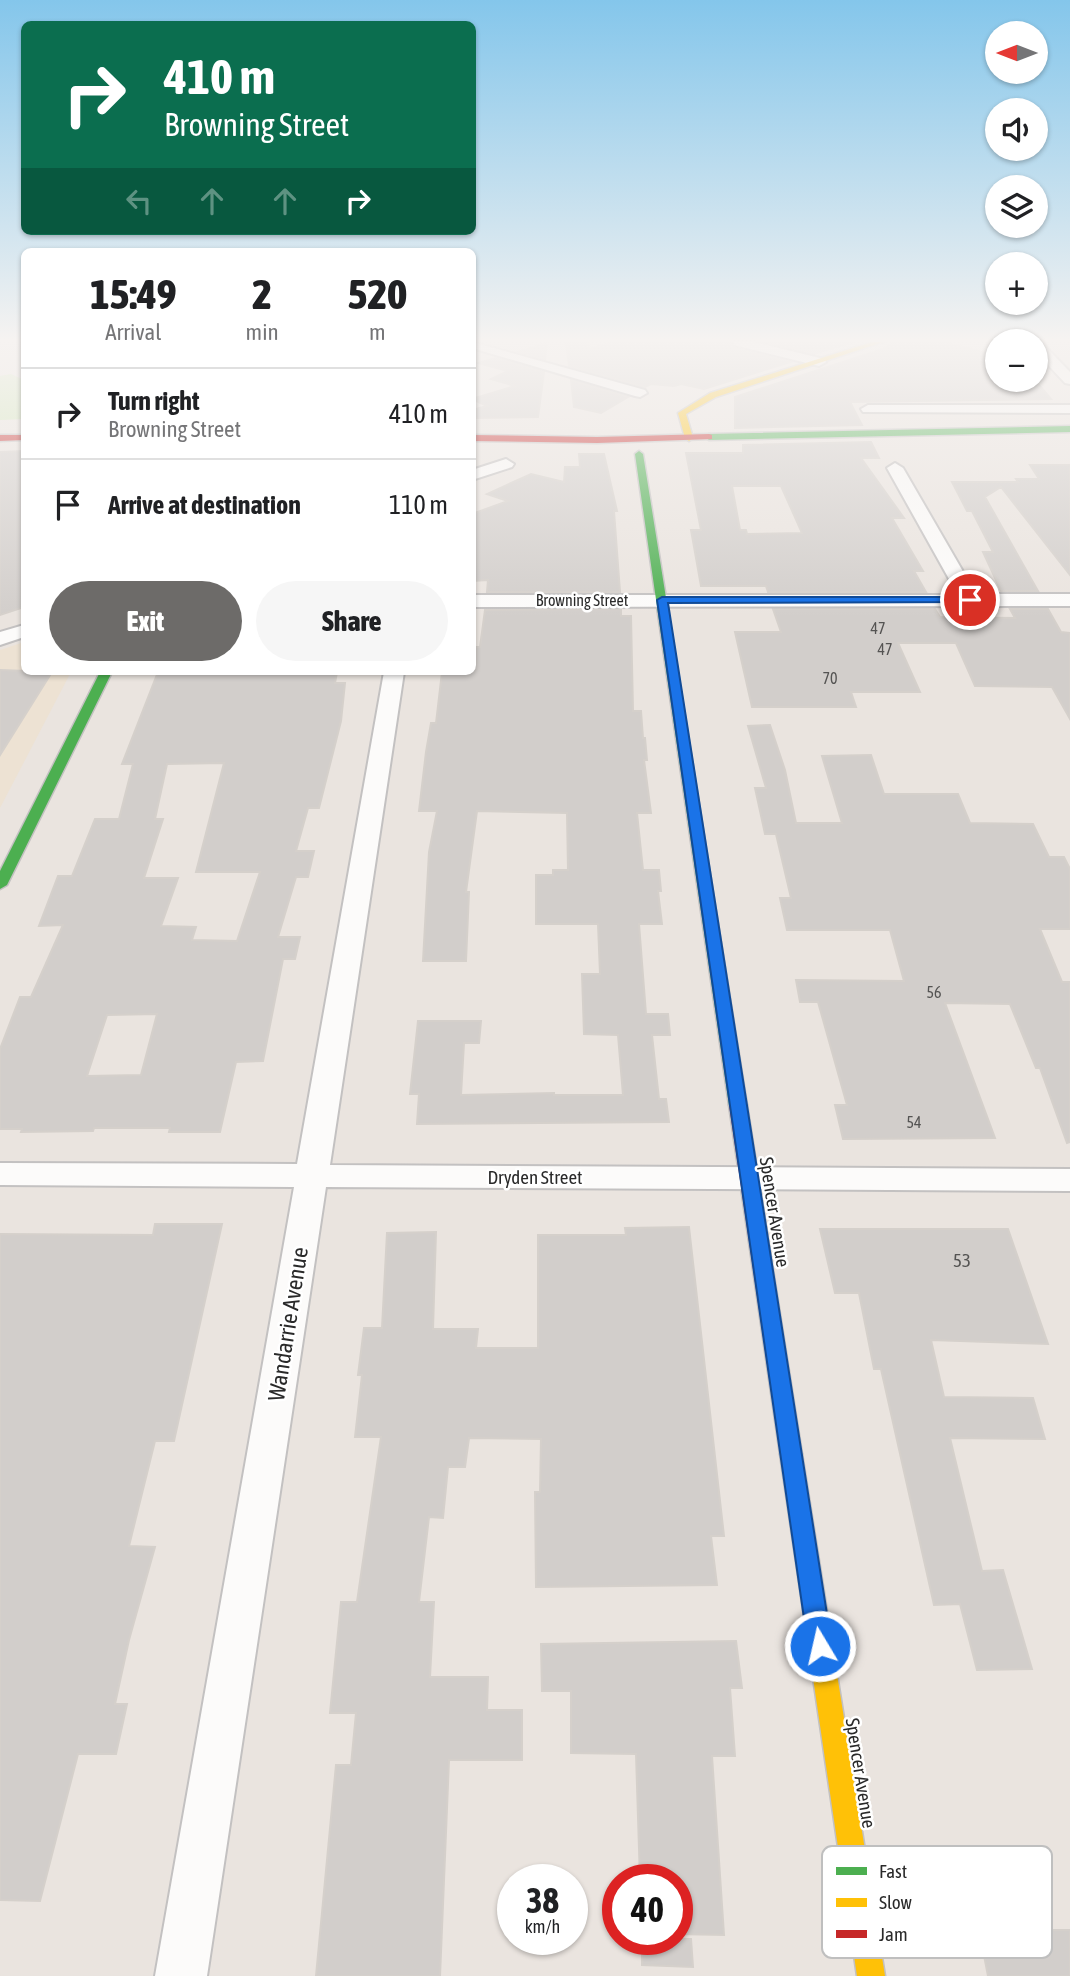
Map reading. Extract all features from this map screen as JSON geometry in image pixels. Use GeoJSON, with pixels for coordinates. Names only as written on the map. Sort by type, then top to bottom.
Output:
{"type":"FeatureCollection","features":[{"type":"Feature","properties":{"kind":"street"},"geometry":{"type":"LineString","coordinates":[[476,438],[642,434]]}},
{"type":"Feature","properties":{"kind":"street"},"geometry":{"type":"LineString","coordinates":[[0,438],[21,438]]}},
{"type":"Feature","properties":{"kind":"street","name":"Spencer Avenue"},"geometry":{"type":"LineString","coordinates":[[639,454],[851,1846]]}},
{"type":"Feature","properties":{"kind":"street"},"geometry":{"type":"LineString","coordinates":[[476,474],[506,464]]}},
{"type":"Feature","properties":{"kind":"street"},"geometry":{"type":"LineString","coordinates":[[895,468],[970,600]]}},
{"type":"Feature","properties":{"kind":"street","name":"Browning Street"},"geometry":{"type":"LineString","coordinates":[[476,601],[1070,600]]}},
{"type":"Feature","properties":{"kind":"street"},"geometry":{"type":"LineString","coordinates":[[0,632],[21,625]]}},
{"type":"Feature","properties":{"kind":"street"},"geometry":{"type":"LineString","coordinates":[[0,639],[21,632]]}},
{"type":"Feature","properties":{"kind":"street"},"geometry":{"type":"LineString","coordinates":[[0,885],[103,675]]}},
{"type":"Feature","properties":{"kind":"street","name":"Wandarrie Avenue"},"geometry":{"type":"LineString","coordinates":[[181,1976],[394,675]]}},
{"type":"Feature","properties":{"kind":"street","name":"Dryden Street"},"geometry":{"type":"LineString","coordinates":[[0,1174],[1070,1180]]}},
{"type":"Feature","properties":{"kind":"street","name":"Spencer Avenue"},"geometry":{"type":"LineString","coordinates":[[868,1958],[871,1976]]}},
{"type":"Feature","properties":{"kind":"shaded area"},"geometry":{"type":"Polygon","coordinates":[[[21,643],[21,675],[69,675],[0,808],[0,650],[21,643]]]}},
{"type":"Feature","properties":{"kind":"building"},"geometry":{"type":"Polygon","coordinates":[[[871,442],[879,458],[861,458],[904,518],[892,518],[923,571],[914,571],[926,592],[768,592],[766,586],[701,586],[691,530],[701,530],[686,453],[743,453],[743,445],[871,442]],[[732,486],[740,530],[746,530],[747,534],[802,533],[781,486],[732,486]]]}},
{"type":"Feature","properties":{"kind":"building"},"geometry":{"type":"Polygon","coordinates":[[[21,451],[21,608],[0,615],[0,452],[21,451]]]}},
{"type":"Feature","properties":{"kind":"building"},"geometry":{"type":"Polygon","coordinates":[[[579,454],[604,454],[617,511],[614,511],[620,592],[487,592],[488,580],[476,581],[476,513],[508,501],[487,494],[531,474],[564,482],[565,467],[580,467],[579,454]]]}},
{"type":"Feature","properties":{"kind":"building"},"geometry":{"type":"Polygon","coordinates":[[[1030,465],[1070,465],[1070,575],[1001,487],[985,497],[1038,591],[1001,591],[983,552],[993,552],[972,511],[967,511],[952,482],[1018,482],[1016,479],[1039,479],[1030,465]]]}},
{"type":"Feature","properties":{"kind":"building"},"geometry":{"type":"Polygon","coordinates":[[[621,609],[621,616],[631,616],[633,711],[641,711],[651,813],[637,813],[643,870],[659,870],[661,891],[658,891],[662,924],[639,924],[646,1014],[668,1014],[670,1035],[652,1035],[659,1099],[666,1099],[669,1122],[417,1124],[419,1094],[410,1094],[418,1021],[481,1021],[479,1043],[464,1043],[461,1095],[623,1095],[618,1035],[584,1034],[582,974],[600,974],[598,924],[536,924],[536,875],[553,875],[553,870],[568,870],[567,813],[477,811],[466,892],[469,892],[466,961],[423,961],[429,852],[437,811],[419,811],[431,723],[436,723],[442,675],[476,675],[476,647],[480,647],[485,610],[621,609]]]}},
{"type":"Feature","properties":{"kind":"building"},"geometry":{"type":"Polygon","coordinates":[[[773,609],[935,609],[940,617],[1015,618],[1010,609],[1048,609],[1061,632],[1070,633],[1070,719],[1052,687],[975,686],[956,643],[898,643],[920,692],[851,692],[856,707],[752,707],[735,632],[781,632],[773,609]]]}},
{"type":"Feature","properties":{"kind":"building"},"geometry":{"type":"Polygon","coordinates":[[[0,670],[21,671],[21,675],[50,675],[0,755],[0,670]]]}},
{"type":"Feature","properties":{"kind":"building"},"geometry":{"type":"Polygon","coordinates":[[[157,675],[336,675],[335,683],[345,683],[341,721],[319,808],[308,808],[296,851],[314,851],[308,877],[296,877],[278,937],[300,937],[295,959],[283,959],[263,1061],[236,1062],[220,1132],[169,1132],[170,1128],[21,1132],[22,1129],[0,1129],[0,1049],[20,997],[31,997],[63,925],[39,926],[58,876],[72,876],[95,819],[119,819],[133,764],[122,764],[157,675]],[[224,763],[167,764],[155,819],[163,819],[144,878],[178,878],[161,926],[196,927],[192,940],[237,941],[260,872],[196,872],[224,763]],[[157,1014],[107,1015],[87,1076],[141,1075],[157,1014]]]}},
{"type":"Feature","properties":{"kind":"building"},"geometry":{"type":"Polygon","coordinates":[[[770,725],[785,770],[796,823],[842,823],[822,756],[871,755],[884,794],[958,794],[970,823],[1033,824],[1049,857],[1064,857],[1070,869],[1070,929],[1040,929],[1062,982],[1070,982],[1070,1142],[1067,1143],[1040,1068],[1036,1068],[1010,1004],[945,1003],[995,1138],[843,1139],[835,1105],[847,1105],[818,1002],[800,1002],[796,980],[904,981],[890,930],[787,930],[780,898],[791,898],[776,834],[765,834],[755,788],[766,788],[748,726],[770,725]]]}},
{"type":"Feature","properties":{"kind":"building"},"geometry":{"type":"Polygon","coordinates":[[[155,1224],[222,1224],[174,1441],[155,1441],[129,1546],[155,1547],[129,1640],[115,1704],[127,1704],[116,1754],[78,1754],[40,1901],[0,1900],[0,1234],[153,1235],[155,1224]]]}},
{"type":"Feature","properties":{"kind":"building"},"geometry":{"type":"Polygon","coordinates":[[[689,1227],[724,1536],[711,1536],[717,1585],[536,1587],[535,1492],[540,1492],[541,1439],[469,1438],[465,1467],[448,1467],[443,1518],[429,1517],[419,1602],[434,1602],[430,1677],[488,1677],[487,1710],[522,1710],[522,1760],[449,1760],[440,1976],[316,1976],[336,1765],[351,1765],[356,1713],[330,1713],[341,1602],[357,1602],[381,1437],[355,1437],[362,1375],[358,1375],[364,1328],[382,1328],[387,1233],[436,1232],[433,1329],[478,1329],[476,1348],[538,1348],[538,1235],[626,1235],[625,1228],[689,1227]]]}},
{"type":"Feature","properties":{"kind":"building"},"geometry":{"type":"Polygon","coordinates":[[[820,1229],[1008,1229],[1048,1344],[931,1340],[944,1397],[1033,1398],[1045,1439],[950,1438],[982,1571],[1003,1570],[1032,1669],[977,1670],[960,1604],[934,1605],[881,1369],[874,1369],[859,1293],[835,1293],[820,1229]]]}},
{"type":"Feature","properties":{"kind":"building"},"geometry":{"type":"Polygon","coordinates":[[[736,1641],[742,1688],[730,1688],[735,1756],[712,1756],[724,1935],[693,1934],[693,1864],[639,1864],[636,1754],[571,1753],[571,1691],[542,1691],[541,1644],[736,1641]]]}},
{"type":"Feature","properties":{"kind":"building"},"geometry":{"type":"Polygon","coordinates":[[[1052,1930],[1070,1930],[1070,1976],[988,1976],[984,1958],[1052,1958],[1052,1930]]]}},
{"type":"Feature","properties":{"kind":"building"},"geometry":{"type":"Polygon","coordinates":[[[642,1955],[692,1955],[693,1967],[642,1965],[642,1955]]]}},
{"type":"Feature","properties":{"kind":"traffic: fast"},"geometry":{"type":"LineString","coordinates":[[709,437],[835,434]]}},
{"type":"Feature","properties":{"kind":"traffic: fast"},"geometry":{"type":"LineString","coordinates":[[639,454],[738,1105]]}},
{"type":"Feature","properties":{"kind":"traffic: fast"},"geometry":{"type":"LineString","coordinates":[[0,885],[105,675]]}},
{"type":"Feature","properties":{"kind":"traffic: slow"},"geometry":{"type":"LineString","coordinates":[[791,1454],[851,1846]]}},
{"type":"Feature","properties":{"kind":"traffic: slow"},"geometry":{"type":"LineString","coordinates":[[868,1958],[871,1976]]}},
{"type":"Feature","properties":{"kind":"traffic: jam"},"geometry":{"type":"LineString","coordinates":[[476,438],[597,440],[709,437]]}},
{"type":"Feature","properties":{"kind":"traffic: jam"},"geometry":{"type":"LineString","coordinates":[[0,438],[21,438]]}},
{"type":"Feature","properties":{"kind":"traffic: jam"},"geometry":{"type":"LineString","coordinates":[[738,1105],[791,1454]]}},
{"type":"Feature","properties":{"kind":"route"},"geometry":{"type":"LineString","coordinates":[[820,1646],[662,600],[970,600]]}}]}
